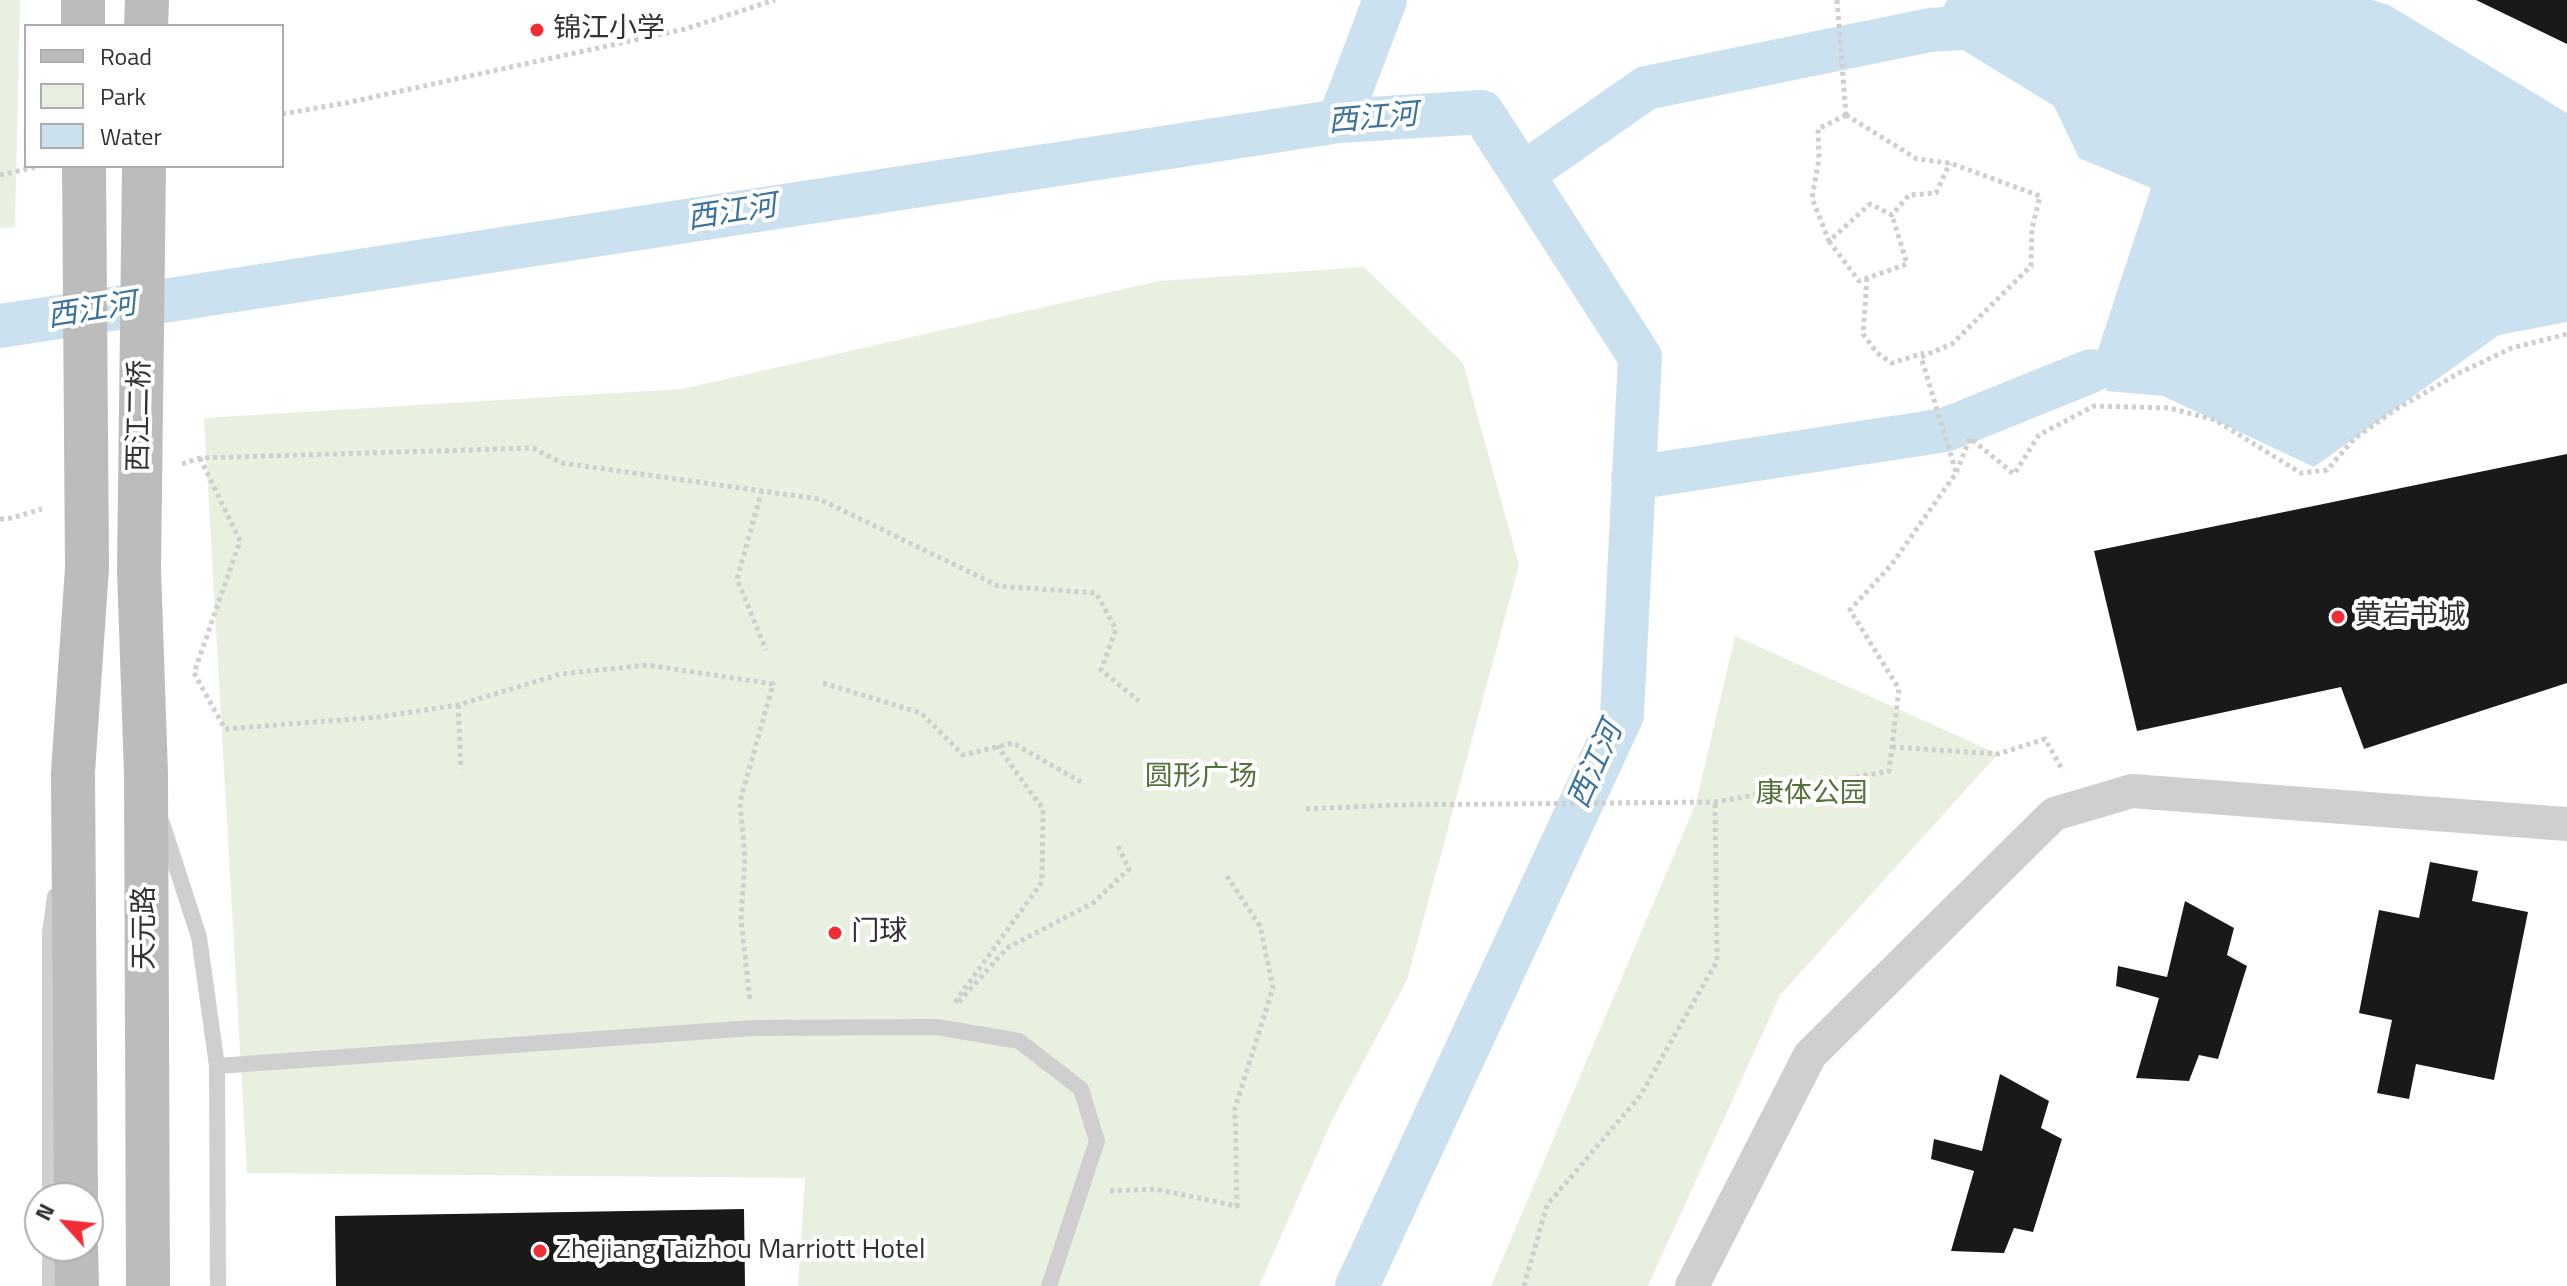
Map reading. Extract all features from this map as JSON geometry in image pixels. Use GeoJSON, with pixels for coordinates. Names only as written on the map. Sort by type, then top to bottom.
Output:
{"type":"FeatureCollection","features":[{"type":"Feature","properties":{"kind":"main road"},"geometry":{"type":"LineString","coordinates":[[83,0],[83,24]]}},
{"type":"Feature","properties":{"kind":"main road"},"geometry":{"type":"LineString","coordinates":[[146,24],[147,0]]}},
{"type":"Feature","properties":{"kind":"main road","name":"西江二桥"},"geometry":{"type":"LineString","coordinates":[[73,772],[87,568],[84,168]]}},
{"type":"Feature","properties":{"kind":"main road","name":"西江二桥"},"geometry":{"type":"LineString","coordinates":[[139,570],[144,168]]}},
{"type":"Feature","properties":{"kind":"main road","name":"天元路"},"geometry":{"type":"LineString","coordinates":[[139,570],[146,774],[148,1286]]}},
{"type":"Feature","properties":{"kind":"main road"},"geometry":{"type":"LineString","coordinates":[[73,772],[76,1182]]}},
{"type":"Feature","properties":{"kind":"main road"},"geometry":{"type":"LineString","coordinates":[[76,1262],[77,1286]]}},
{"type":"Feature","properties":{"kind":"street"},"geometry":{"type":"LineString","coordinates":[[1692,1286],[1810,1055],[2054,814],[2132,791],[2567,824]]}},
{"type":"Feature","properties":{"kind":"lane"},"geometry":{"type":"LineString","coordinates":[[50,1182],[50,933],[73,772]]}},
{"type":"Feature","properties":{"kind":"lane"},"geometry":{"type":"LineString","coordinates":[[146,774],[199,937],[217,1066],[218,1286]]}},
{"type":"Feature","properties":{"kind":"lane"},"geometry":{"type":"LineString","coordinates":[[217,1066],[753,1028],[937,1027],[1019,1041],[1081,1089],[1097,1141],[1049,1286]]}},
{"type":"Feature","properties":{"kind":"lane"},"geometry":{"type":"LineString","coordinates":[[50,1262],[50,1286]]}},
{"type":"Feature","properties":{"kind":"path"},"geometry":{"type":"LineString","coordinates":[[284,114],[685,29],[775,0]]}},
{"type":"Feature","properties":{"kind":"path"},"geometry":{"type":"LineString","coordinates":[[1837,0],[1846,115]]}},
{"type":"Feature","properties":{"kind":"path"},"geometry":{"type":"LineString","coordinates":[[1846,115],[1917,159],[1950,163],[2040,196],[2032,229],[2031,266],[1952,344],[1921,357],[1956,473]]}},
{"type":"Feature","properties":{"kind":"path"},"geometry":{"type":"LineString","coordinates":[[1829,241],[1870,204],[1892,215],[1907,264],[1859,281],[1829,241],[1812,198],[1819,159],[1818,129],[1846,115]]}},
{"type":"Feature","properties":{"kind":"path"},"geometry":{"type":"LineString","coordinates":[[1892,215],[1909,195],[1936,193],[1950,163]]}},
{"type":"Feature","properties":{"kind":"path"},"geometry":{"type":"LineString","coordinates":[[0,175],[31,168]]}},
{"type":"Feature","properties":{"kind":"path"},"geometry":{"type":"LineString","coordinates":[[1867,278],[1863,334],[1877,353],[1892,363],[1952,344]]}},
{"type":"Feature","properties":{"kind":"path"},"geometry":{"type":"LineString","coordinates":[[1306,809],[1394,805],[1715,802],[1889,771],[1899,689],[1850,610],[1892,564],[1956,473],[1970,438],[2014,474],[2039,435],[2094,406],[2169,408],[2215,420],[2301,473],[2327,470],[2354,439],[2393,411],[2459,373],[2512,348],[2567,334]]}},
{"type":"Feature","properties":{"kind":"path"},"geometry":{"type":"LineString","coordinates":[[753,1028],[741,920],[745,858],[740,802],[773,684],[647,665],[561,674],[458,705],[379,717],[225,729],[194,673],[240,541],[200,458],[533,448],[562,463],[819,499],[998,586],[1096,593],[1116,629],[1101,670],[1139,701]]}},
{"type":"Feature","properties":{"kind":"path"},"geometry":{"type":"LineString","coordinates":[[762,490],[737,579],[766,650]]}},
{"type":"Feature","properties":{"kind":"path"},"geometry":{"type":"LineString","coordinates":[[823,683],[921,713],[963,755],[1013,743],[1081,782]]}},
{"type":"Feature","properties":{"kind":"path"},"geometry":{"type":"LineString","coordinates":[[458,705],[461,769]]}},
{"type":"Feature","properties":{"kind":"path"},"geometry":{"type":"LineString","coordinates":[[1892,747],[1998,754],[2045,739],[2084,805]]}},
{"type":"Feature","properties":{"kind":"path"},"geometry":{"type":"LineString","coordinates":[[937,1027],[1042,882],[1043,809],[997,746]]}},
{"type":"Feature","properties":{"kind":"path"},"geometry":{"type":"LineString","coordinates":[[1524,1286],[1547,1205],[1640,1096],[1717,961],[1715,802]]}},
{"type":"Feature","properties":{"kind":"path"},"geometry":{"type":"LineString","coordinates":[[937,1027],[1007,948],[1093,903],[1129,869],[1118,846]]}},
{"type":"Feature","properties":{"kind":"path"},"geometry":{"type":"LineString","coordinates":[[1087,1174],[1111,1191],[1155,1189],[1237,1206],[1235,1108],[1273,988],[1260,926],[1225,873]]}},
{"type":"Feature","properties":{"kind":"green space"},"geometry":{"type":"Polygon","coordinates":[[[0,0],[20,0],[15,227],[0,228],[0,0]]]}},
{"type":"Feature","properties":{"kind":"green space","name":"圆形广场"},"geometry":{"type":"Polygon","coordinates":[[[1364,267],[1463,363],[1519,565],[1407,980],[1333,1118],[1259,1286],[798,1286],[805,1178],[247,1173],[204,418],[682,389],[1159,281],[1364,267]]]}},
{"type":"Feature","properties":{"kind":"green space","name":"康体公园"},"geometry":{"type":"Polygon","coordinates":[[[1735,636],[1998,754],[1780,995],[1648,1286],[1491,1286],[1696,803],[1735,636]]]}},
{"type":"Feature","properties":{"kind":"water"},"geometry":{"type":"Polygon","coordinates":[[[1947,0],[2372,0],[2389,5],[2567,113],[2567,322],[2499,335],[2314,467],[2163,396],[2107,391],[2091,371],[2151,188],[2079,158],[2054,106],[1930,30],[1947,0]]]}},
{"type":"Feature","properties":{"kind":"building"},"geometry":{"type":"Polygon","coordinates":[[[2476,0],[2567,0],[2567,44],[2476,0]]]}},
{"type":"Feature","properties":{"kind":"building","name":"黄岩书城"},"geometry":{"type":"Polygon","coordinates":[[[2567,454],[2567,683],[2364,749],[2341,687],[2137,731],[2094,551],[2567,454]]]}},
{"type":"Feature","properties":{"kind":"building"},"geometry":{"type":"Polygon","coordinates":[[[2430,862],[2478,871],[2472,901],[2528,912],[2494,1080],[2416,1064],[2409,1099],[2377,1093],[2392,1020],[2359,1013],[2379,910],[2419,918],[2430,862]]]}},
{"type":"Feature","properties":{"kind":"building"},"geometry":{"type":"Polygon","coordinates":[[[2185,901],[2234,928],[2227,955],[2247,966],[2218,1059],[2199,1055],[2189,1081],[2136,1078],[2159,998],[2116,986],[2118,966],[2167,977],[2185,901]]]}},
{"type":"Feature","properties":{"kind":"building"},"geometry":{"type":"Polygon","coordinates":[[[2000,1074],[2049,1101],[2041,1128],[2062,1139],[2033,1232],[2014,1228],[2004,1253],[1951,1251],[1974,1171],[1931,1159],[1934,1139],[1982,1151],[2000,1074]]]}},
{"type":"Feature","properties":{"kind":"building","name":"Zhejiang Taizhou Marriott Hotel"},"geometry":{"type":"Polygon","coordinates":[[[744,1209],[745,1286],[336,1286],[335,1216],[744,1209]]]}},
{"type":"Feature","properties":{"kind":"waterway"},"geometry":{"type":"LineString","coordinates":[[1339,121],[1385,0]]}},
{"type":"Feature","properties":{"kind":"waterway"},"geometry":{"type":"LineString","coordinates":[[1523,174],[1646,88],[1930,30],[1991,26]]}},
{"type":"Feature","properties":{"kind":"waterway","name":"西江河"},"geometry":{"type":"LineString","coordinates":[[0,326],[1339,121],[1482,112],[1640,357],[1622,715],[1357,1286]]}},
{"type":"Feature","properties":{"kind":"waterway"},"geometry":{"type":"LineString","coordinates":[[1633,478],[1945,430],[2091,371]]}},
{"type":"Feature","properties":{"kind":"place","name":"锦江小学"},"geometry":{"type":"Point","coordinates":[537,30]}},
{"type":"Feature","properties":{"kind":"place","name":"黄岩书城"},"geometry":{"type":"Point","coordinates":[2338,617]}},
{"type":"Feature","properties":{"kind":"place","name":"门球"},"geometry":{"type":"Point","coordinates":[835,933]}},
{"type":"Feature","properties":{"kind":"place","name":"Zhejiang Taizhou Marriott Hotel"},"geometry":{"type":"Point","coordinates":[540,1251]}}]}
